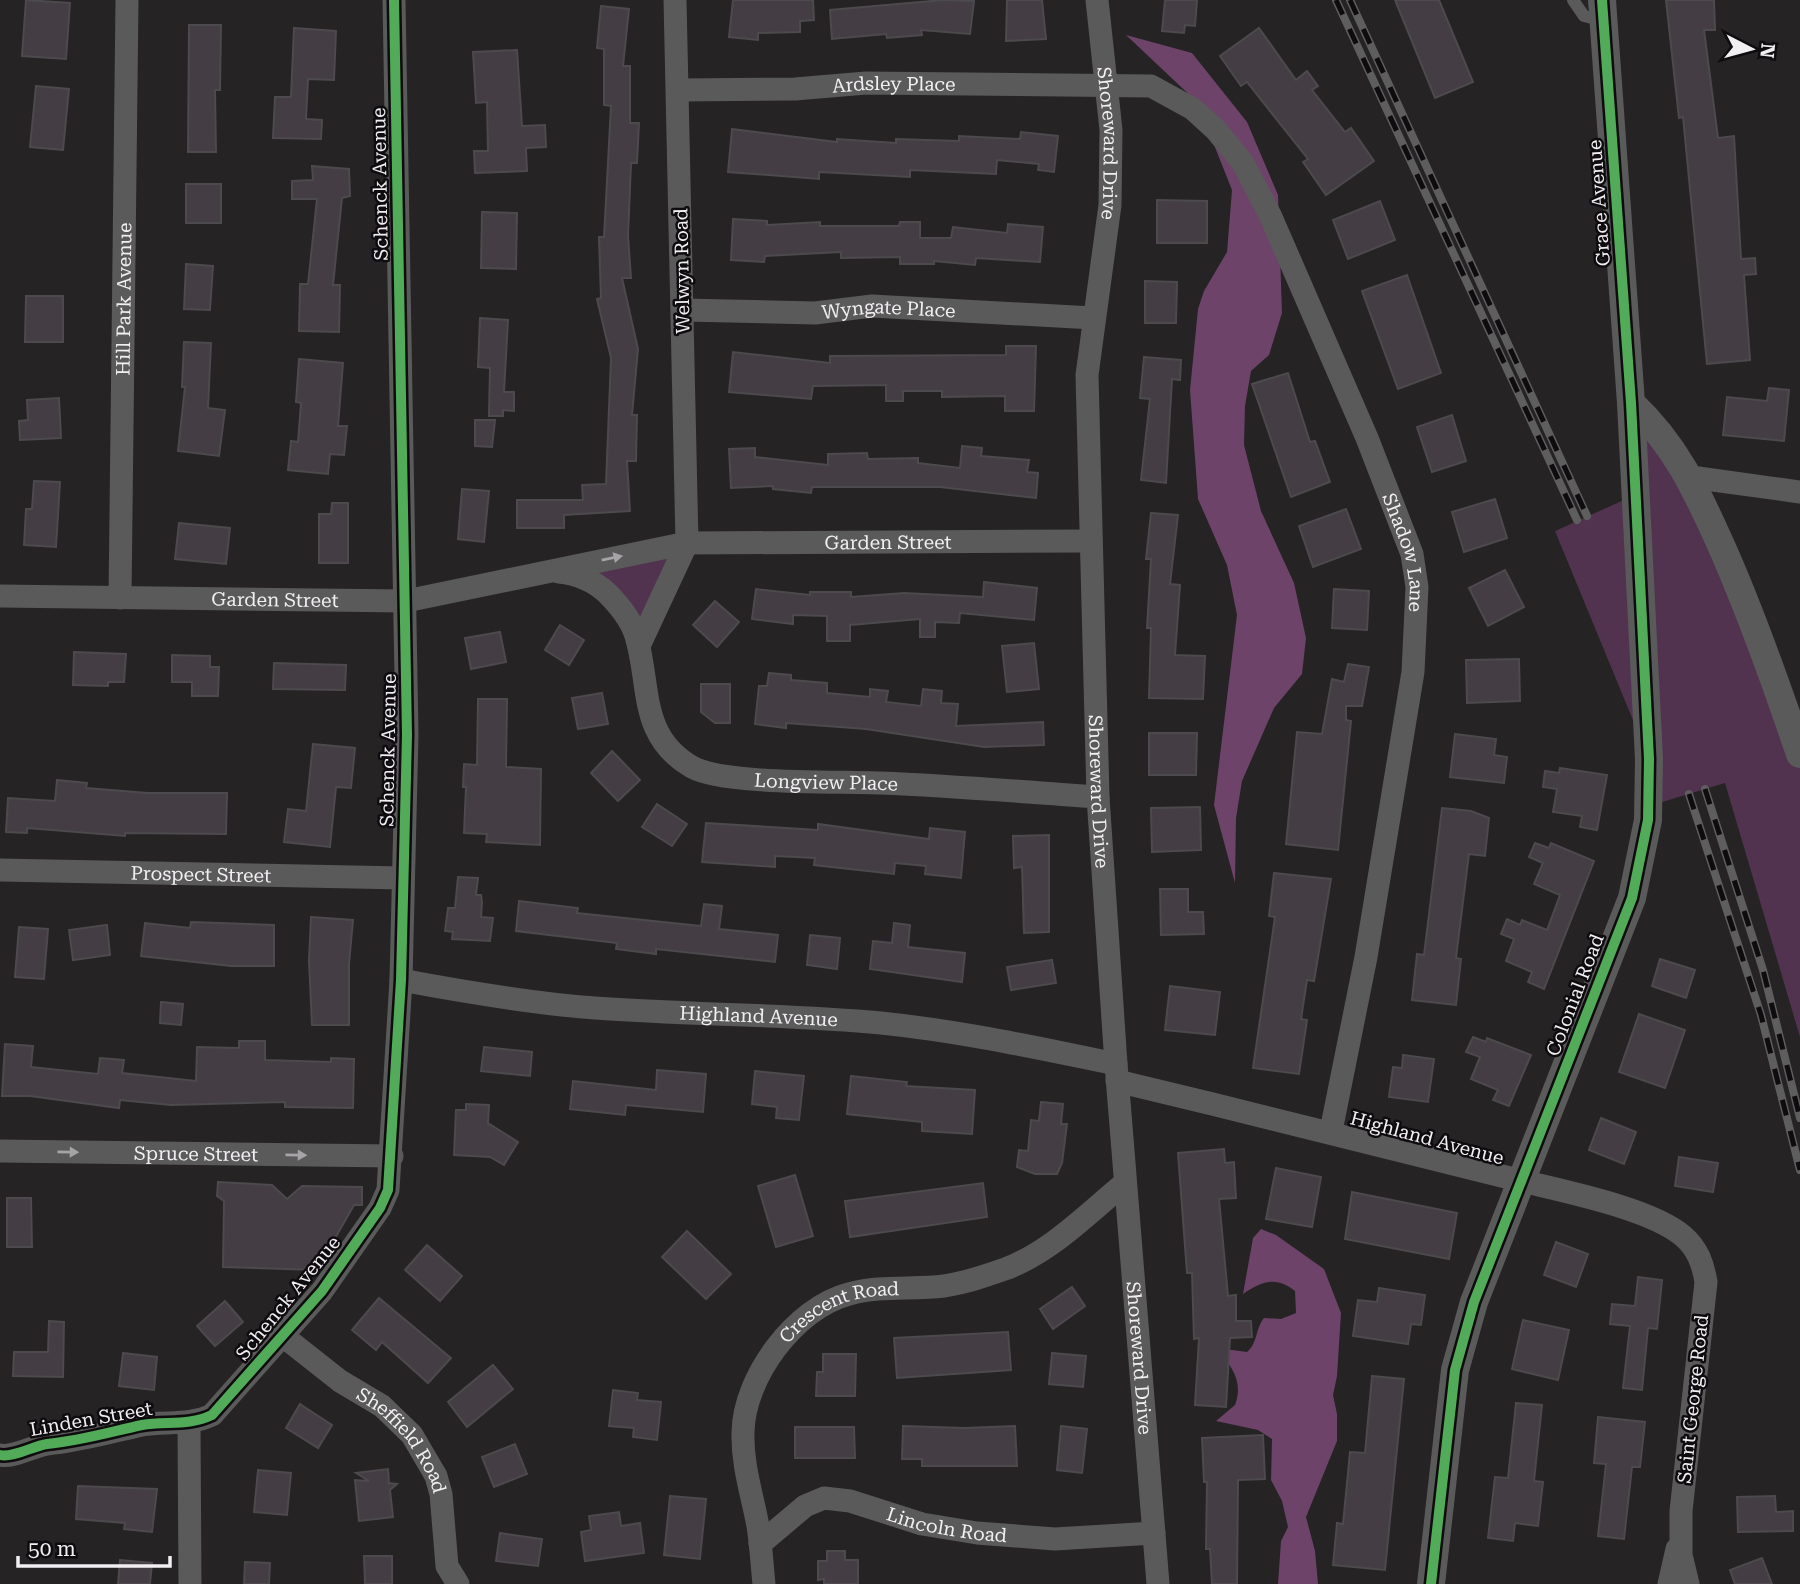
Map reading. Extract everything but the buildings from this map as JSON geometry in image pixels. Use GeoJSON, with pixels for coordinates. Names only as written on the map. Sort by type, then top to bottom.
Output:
{"type":"FeatureCollection","features":[{"type":"Feature","properties":{"kind":"street","name":"Hill Park Avenue"},"geometry":{"type":"LineString","coordinates":[[120,598],[127,0]]}},
{"type":"Feature","properties":{"kind":"street","name":"Schenck Avenue"},"geometry":{"type":"LineString","coordinates":[[190,1423],[204,1419],[217,1410],[283,1336],[322,1290],[380,1208],[388,1190],[401,980],[406,601],[394,0]]}},
{"type":"Feature","properties":{"kind":"street","name":"Welwyn Road"},"geometry":{"type":"LineString","coordinates":[[675,0],[687,543]]}},
{"type":"Feature","properties":{"kind":"street","name":"Shoreward Drive"},"geometry":{"type":"LineString","coordinates":[[1097,0],[1111,130],[1110,205],[1093,318],[1087,389],[1098,797],[1116,1072],[1158,1584]]}},
{"type":"Feature","properties":{"kind":"street","name":"Grace Avenue"},"geometry":{"type":"LineString","coordinates":[[1603,11],[1631,403]]}},
{"type":"Feature","properties":{"kind":"street","name":"Ardsley Place"},"geometry":{"type":"LineString","coordinates":[[679,90],[795,89],[866,83],[1108,85]]}},
{"type":"Feature","properties":{"kind":"street","name":"Shadow Lane"},"geometry":{"type":"LineString","coordinates":[[1108,85],[1151,86],[1172,96],[1216,131],[1243,163],[1271,217],[1362,426],[1412,554],[1418,613],[1413,672],[1366,957],[1331,1131]]}},
{"type":"Feature","properties":{"kind":"street","name":"Wyngate Place"},"geometry":{"type":"LineString","coordinates":[[683,310],[815,313],[884,306],[1093,318]]}},
{"type":"Feature","properties":{"kind":"street"},"geometry":{"type":"LineString","coordinates":[[1631,403],[1668,443],[1691,477],[1738,583],[1800,754]]}},
{"type":"Feature","properties":{"kind":"street","name":"Colonial Road"},"geometry":{"type":"LineString","coordinates":[[1431,1584],[1455,1370],[1474,1302],[1632,898],[1647,820],[1649,759],[1631,403]]}},
{"type":"Feature","properties":{"kind":"street"},"geometry":{"type":"LineString","coordinates":[[1691,477],[1800,492]]}},
{"type":"Feature","properties":{"kind":"street","name":"Garden Street"},"geometry":{"type":"LineString","coordinates":[[0,596],[406,601],[687,543],[1090,541]]}},
{"type":"Feature","properties":{"kind":"street"},"geometry":{"type":"LineString","coordinates":[[639,646],[687,543]]}},
{"type":"Feature","properties":{"kind":"street","name":"Garden Street"},"geometry":{"type":"LineString","coordinates":[[545,572],[578,575],[603,590],[627,616],[639,646]]}},
{"type":"Feature","properties":{"kind":"street","name":"Longview Place"},"geometry":{"type":"LineString","coordinates":[[639,646],[646,704],[655,727],[676,755],[706,772],[771,779],[1098,797]]}},
{"type":"Feature","properties":{"kind":"street","name":"Prospect Street"},"geometry":{"type":"LineString","coordinates":[[0,870],[403,878]]}},
{"type":"Feature","properties":{"kind":"street","name":"Highland Avenue"},"geometry":{"type":"LineString","coordinates":[[401,980],[508,999],[593,1008],[763,1014],[882,1024],[988,1038],[1647,1217],[1683,1236],[1703,1260]]}},
{"type":"Feature","properties":{"kind":"street","name":"Spruce Street"},"geometry":{"type":"LineString","coordinates":[[0,1151],[392,1156]]}},
{"type":"Feature","properties":{"kind":"street","name":"Crescent Road"},"geometry":{"type":"LineString","coordinates":[[764,1584],[760,1544],[745,1473],[743,1431],[756,1378],[786,1335],[827,1303],[846,1294],[879,1287],[943,1286],[975,1279],[1019,1263],[1054,1241],[1125,1183]]}},
{"type":"Feature","properties":{"kind":"street","name":"Saint George Road"},"geometry":{"type":"LineString","coordinates":[[1669,1584],[1680,1539],[1706,1282],[1703,1260]]}},
{"type":"Feature","properties":{"kind":"street","name":"Sheffield Road"},"geometry":{"type":"LineString","coordinates":[[283,1336],[340,1381],[382,1406],[412,1435],[436,1476],[441,1494],[447,1566],[458,1584]]}},
{"type":"Feature","properties":{"kind":"street"},"geometry":{"type":"LineString","coordinates":[[190,1423],[190,1584]]}},
{"type":"Feature","properties":{"kind":"street","name":"Linden Street"},"geometry":{"type":"LineString","coordinates":[[2,1458],[28,1447],[86,1440],[145,1425],[190,1423]]}},
{"type":"Feature","properties":{"kind":"street","name":"Lincoln Road"},"geometry":{"type":"LineString","coordinates":[[760,1544],[805,1506],[824,1498],[850,1501],[922,1524],[977,1533],[1055,1539],[1154,1533]]}},
{"type":"Feature","properties":{"kind":"street","name":"Saint George Road"},"geometry":{"type":"LineString","coordinates":[[1680,1539],[1688,1584]]}},
{"type":"Feature","properties":{"kind":"lane"},"geometry":{"type":"LineString","coordinates":[[1573,0],[1584,16],[1603,11]]}},
{"type":"Feature","properties":{"kind":"shaded area"},"geometry":{"type":"Polygon","coordinates":[[[1126,35],[1192,53],[1247,122],[1278,195],[1282,313],[1269,355],[1251,371],[1245,406],[1244,445],[1261,511],[1294,583],[1306,638],[1302,674],[1274,708],[1242,781],[1236,818],[1235,883],[1214,805],[1237,615],[1227,565],[1198,499],[1190,390],[1198,309],[1204,291],[1227,252],[1232,190],[1197,102],[1126,35]]]}},
{"type":"Feature","properties":{"kind":"shaded area"},"geometry":{"type":"Polygon","coordinates":[[[1649,420],[1800,754],[1800,1037],[1725,783],[1649,806],[1649,759],[1555,531],[1635,495],[1649,420]]]}},
{"type":"Feature","properties":{"kind":"shaded area"},"geometry":{"type":"Polygon","coordinates":[[[687,543],[639,646],[578,575],[687,543]]]}},
{"type":"Feature","properties":{"kind":"shaded area"},"geometry":{"type":"Polygon","coordinates":[[[1261,1229],[1276,1235],[1324,1269],[1341,1313],[1337,1376],[1333,1395],[1337,1414],[1337,1441],[1306,1517],[1315,1551],[1318,1584],[1278,1584],[1281,1541],[1288,1527],[1282,1501],[1271,1480],[1272,1439],[1258,1430],[1216,1421],[1235,1405],[1238,1388],[1235,1374],[1217,1348],[1247,1352],[1264,1318],[1281,1319],[1296,1313],[1295,1291],[1282,1283],[1263,1283],[1243,1294],[1253,1238],[1261,1229]]]}},
{"type":"Feature","properties":{"kind":"railway"},"geometry":{"type":"LineString","coordinates":[[1336,0],[1577,520]]}},
{"type":"Feature","properties":{"kind":"railway"},"geometry":{"type":"LineString","coordinates":[[1350,0],[1587,516]]}},
{"type":"Feature","properties":{"kind":"railway"},"geometry":{"type":"LineString","coordinates":[[1705,789],[1763,970],[1800,1118]]}},
{"type":"Feature","properties":{"kind":"railway"},"geometry":{"type":"LineString","coordinates":[[1689,794],[1761,1015],[1800,1170]]}},
{"type":"Feature","properties":{"kind":"cycle path"},"geometry":{"type":"LineString","coordinates":[[0,1455],[11,1455],[41,1445],[83,1439],[142,1425],[186,1422],[212,1415],[322,1291],[380,1208],[388,1190],[401,980],[407,735],[394,0]]}},
{"type":"Feature","properties":{"kind":"cycle path"},"geometry":{"type":"LineString","coordinates":[[1431,1584],[1455,1370],[1474,1302],[1632,898],[1648,820],[1649,759],[1631,403],[1602,0]]}}]}
